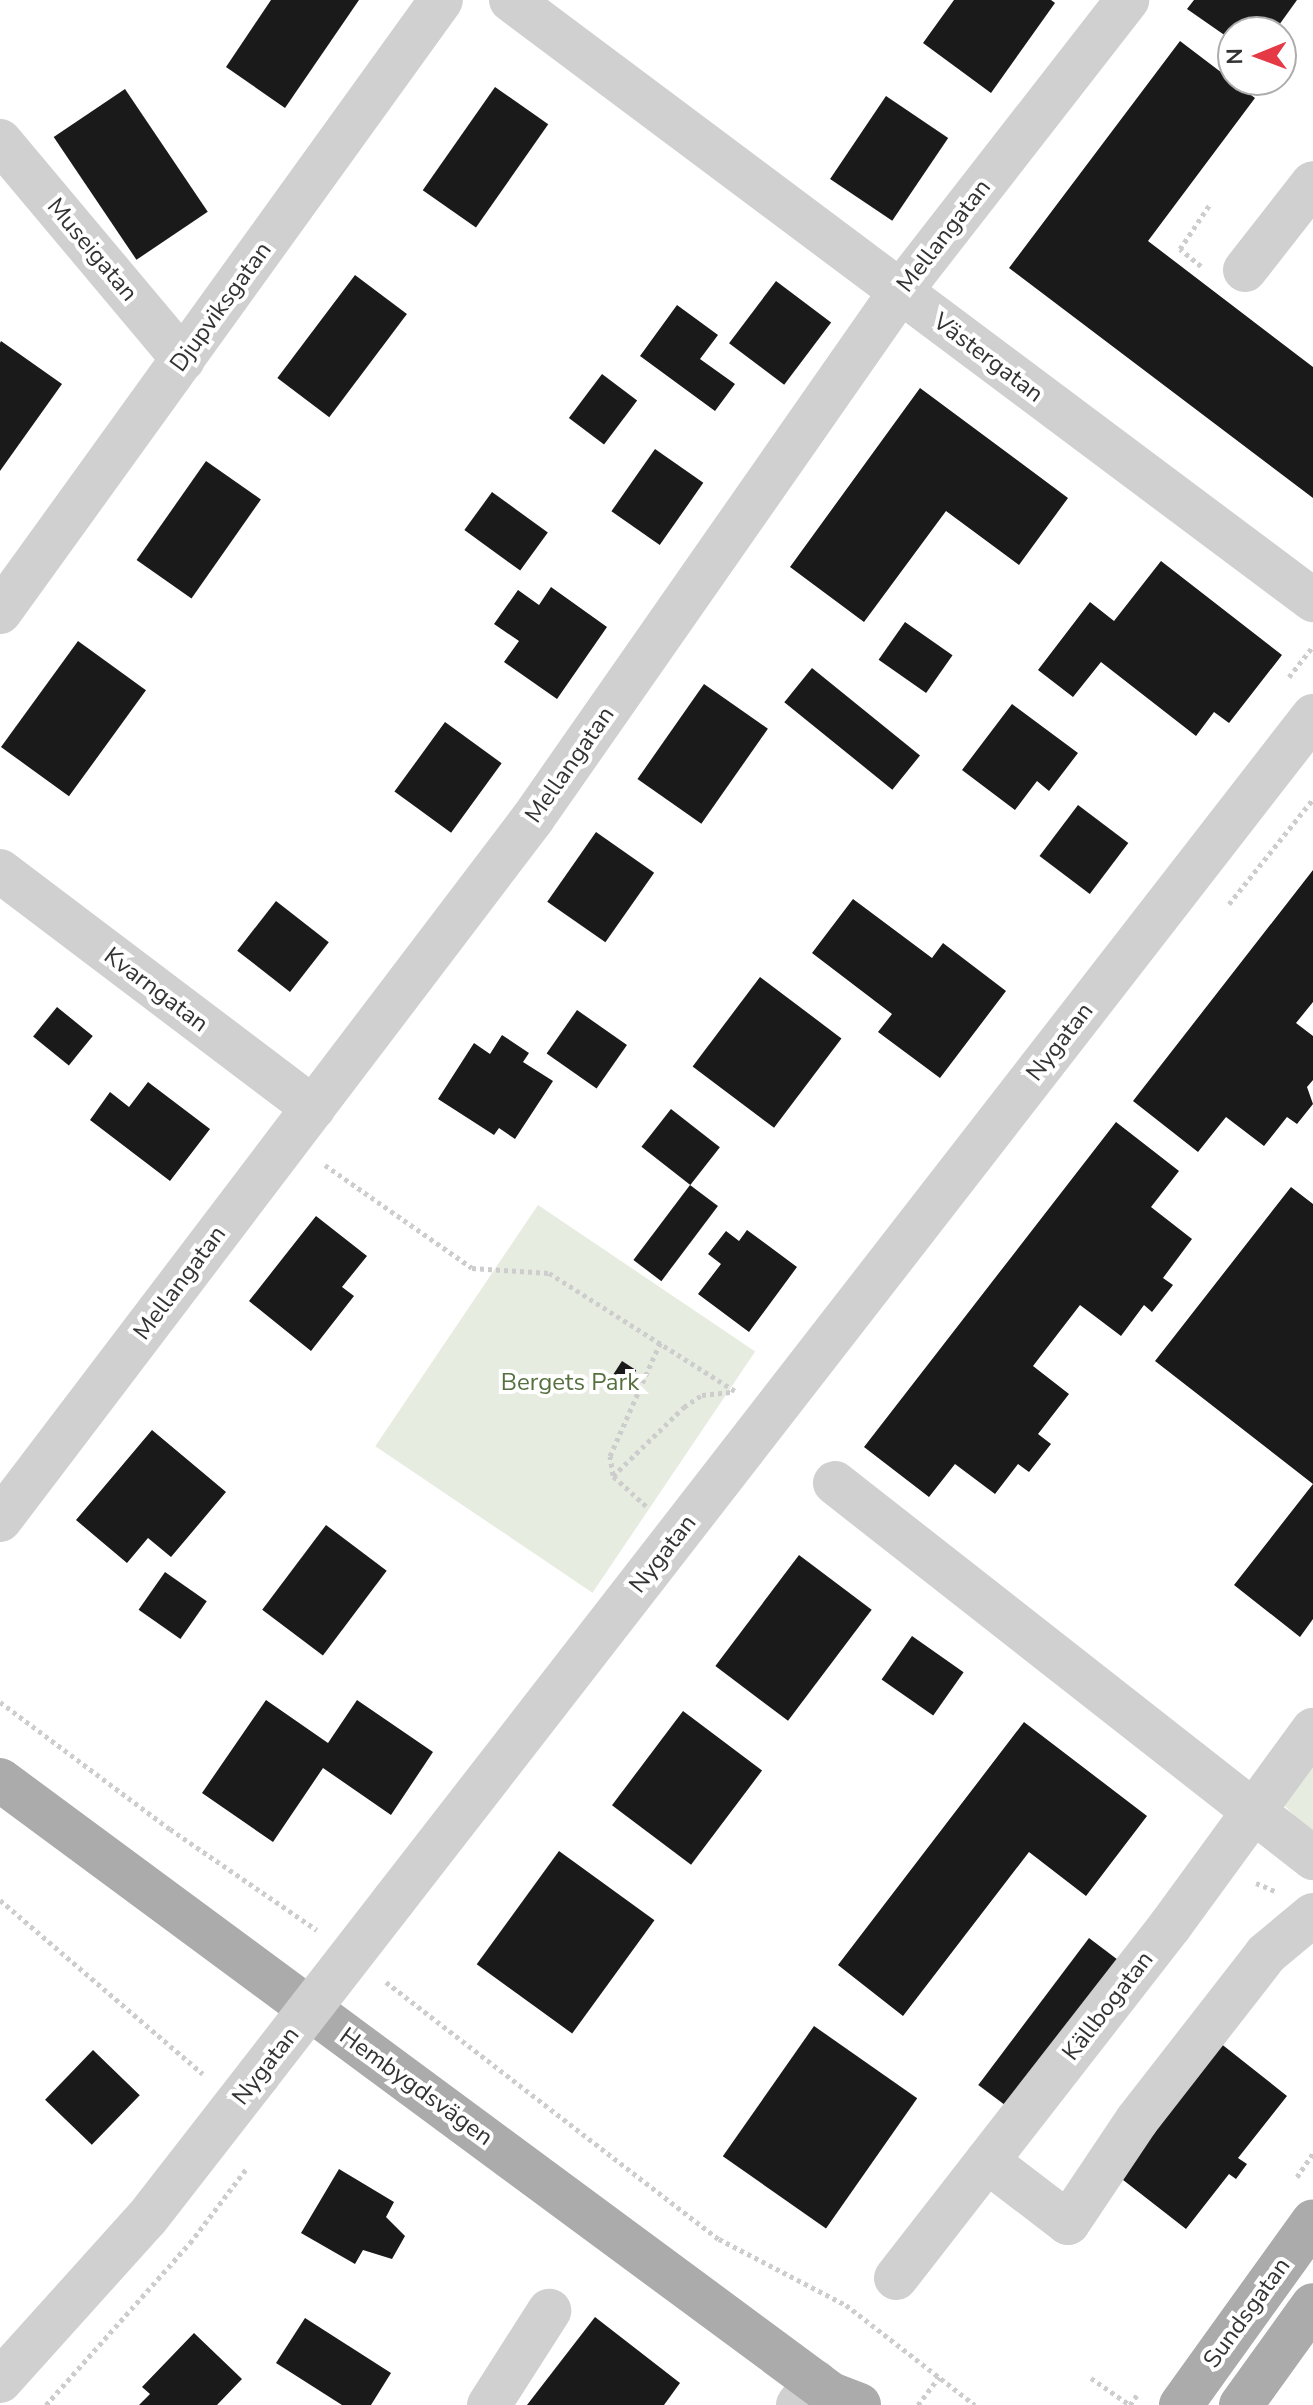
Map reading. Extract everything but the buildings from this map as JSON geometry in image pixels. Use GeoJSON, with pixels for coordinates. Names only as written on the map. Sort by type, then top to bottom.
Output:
{"type":"FeatureCollection","features":[{"type":"Feature","properties":{"kind":"main road","name":"Hembygdsvägen"},"geometry":{"type":"LineString","coordinates":[[0,1780],[828,2398]]}},
{"type":"Feature","properties":{"kind":"main road","name":"Sundsgatan"},"geometry":{"type":"LineString","coordinates":[[1181,2405],[1313,2221]]}},
{"type":"Feature","properties":{"kind":"main road","name":"Sundsgatan"},"geometry":{"type":"LineString","coordinates":[[1241,2405],[1313,2305]]}},
{"type":"Feature","properties":{"kind":"street","name":"Djupviksgatan"},"geometry":{"type":"LineString","coordinates":[[0,612],[441,0]]}},
{"type":"Feature","properties":{"kind":"street","name":"Västergatan"},"geometry":{"type":"LineString","coordinates":[[511,0],[1313,600]]}},
{"type":"Feature","properties":{"kind":"street","name":"Mellangatan"},"geometry":{"type":"LineString","coordinates":[[0,1520],[533,818],[900,292],[1127,0]]}},
{"type":"Feature","properties":{"kind":"street","name":"Museigatan"},"geometry":{"type":"LineString","coordinates":[[0,141],[183,359]]}},
{"type":"Feature","properties":{"kind":"street"},"geometry":{"type":"LineString","coordinates":[[1245,270],[1313,183]]}},
{"type":"Feature","properties":{"kind":"street","name":"Nygatan"},"geometry":{"type":"LineString","coordinates":[[0,2381],[147,2218],[1313,716]]}},
{"type":"Feature","properties":{"kind":"street","name":"Kvarngatan"},"geometry":{"type":"LineString","coordinates":[[0,871],[301,1124]]}},
{"type":"Feature","properties":{"kind":"street"},"geometry":{"type":"LineString","coordinates":[[835,1483],[1313,1858]]}},
{"type":"Feature","properties":{"kind":"street","name":"Källbogatan"},"geometry":{"type":"LineString","coordinates":[[896,2278],[1195,1892],[1313,1730]]}},
{"type":"Feature","properties":{"kind":"street"},"geometry":{"type":"LineString","coordinates":[[987,2161],[1068,2223],[1137,2120],[1266,1954],[1312,1916]]}},
{"type":"Feature","properties":{"kind":"street"},"geometry":{"type":"LineString","coordinates":[[489,2405],[549,2311]]}},
{"type":"Feature","properties":{"kind":"path"},"geometry":{"type":"LineString","coordinates":[[301,1124],[472,1268],[549,1273],[661,1341],[736,1392],[702,1395],[613,1476]]}},
{"type":"Feature","properties":{"kind":"path"},"geometry":{"type":"LineString","coordinates":[[648,1507],[613,1476],[610,1456],[661,1341]]}},
{"type":"Feature","properties":{"kind":"path"},"geometry":{"type":"LineString","coordinates":[[0,1702],[170,1829],[330,1940]]}},
{"type":"Feature","properties":{"kind":"path"},"geometry":{"type":"LineString","coordinates":[[1195,1892],[1221,1895],[1235,1885],[1263,1882],[1312,1916]]}},
{"type":"Feature","properties":{"kind":"path"},"geometry":{"type":"LineString","coordinates":[[0,1900],[202,2074],[215,2068]]}},
{"type":"Feature","properties":{"kind":"path"},"geometry":{"type":"LineString","coordinates":[[379,1976],[719,2239],[846,2305],[975,2405]]}},
{"type":"Feature","properties":{"kind":"path"},"geometry":{"type":"LineString","coordinates":[[918,2405],[939,2377]]}},
{"type":"Feature","properties":{"kind":"path"},"geometry":{"type":"LineString","coordinates":[[1091,2378],[1130,2405]]}},
{"type":"Feature","properties":{"kind":"green space","name":"Bergets Park"},"geometry":{"type":"Polygon","coordinates":[[[538,1205],[755,1352],[592,1593],[375,1446],[538,1205]]]}},
{"type":"Feature","properties":{"kind":"green space"},"geometry":{"type":"Polygon","coordinates":[[[1313,1751],[1313,1835],[1280,1801],[1313,1751]]]}}]}
